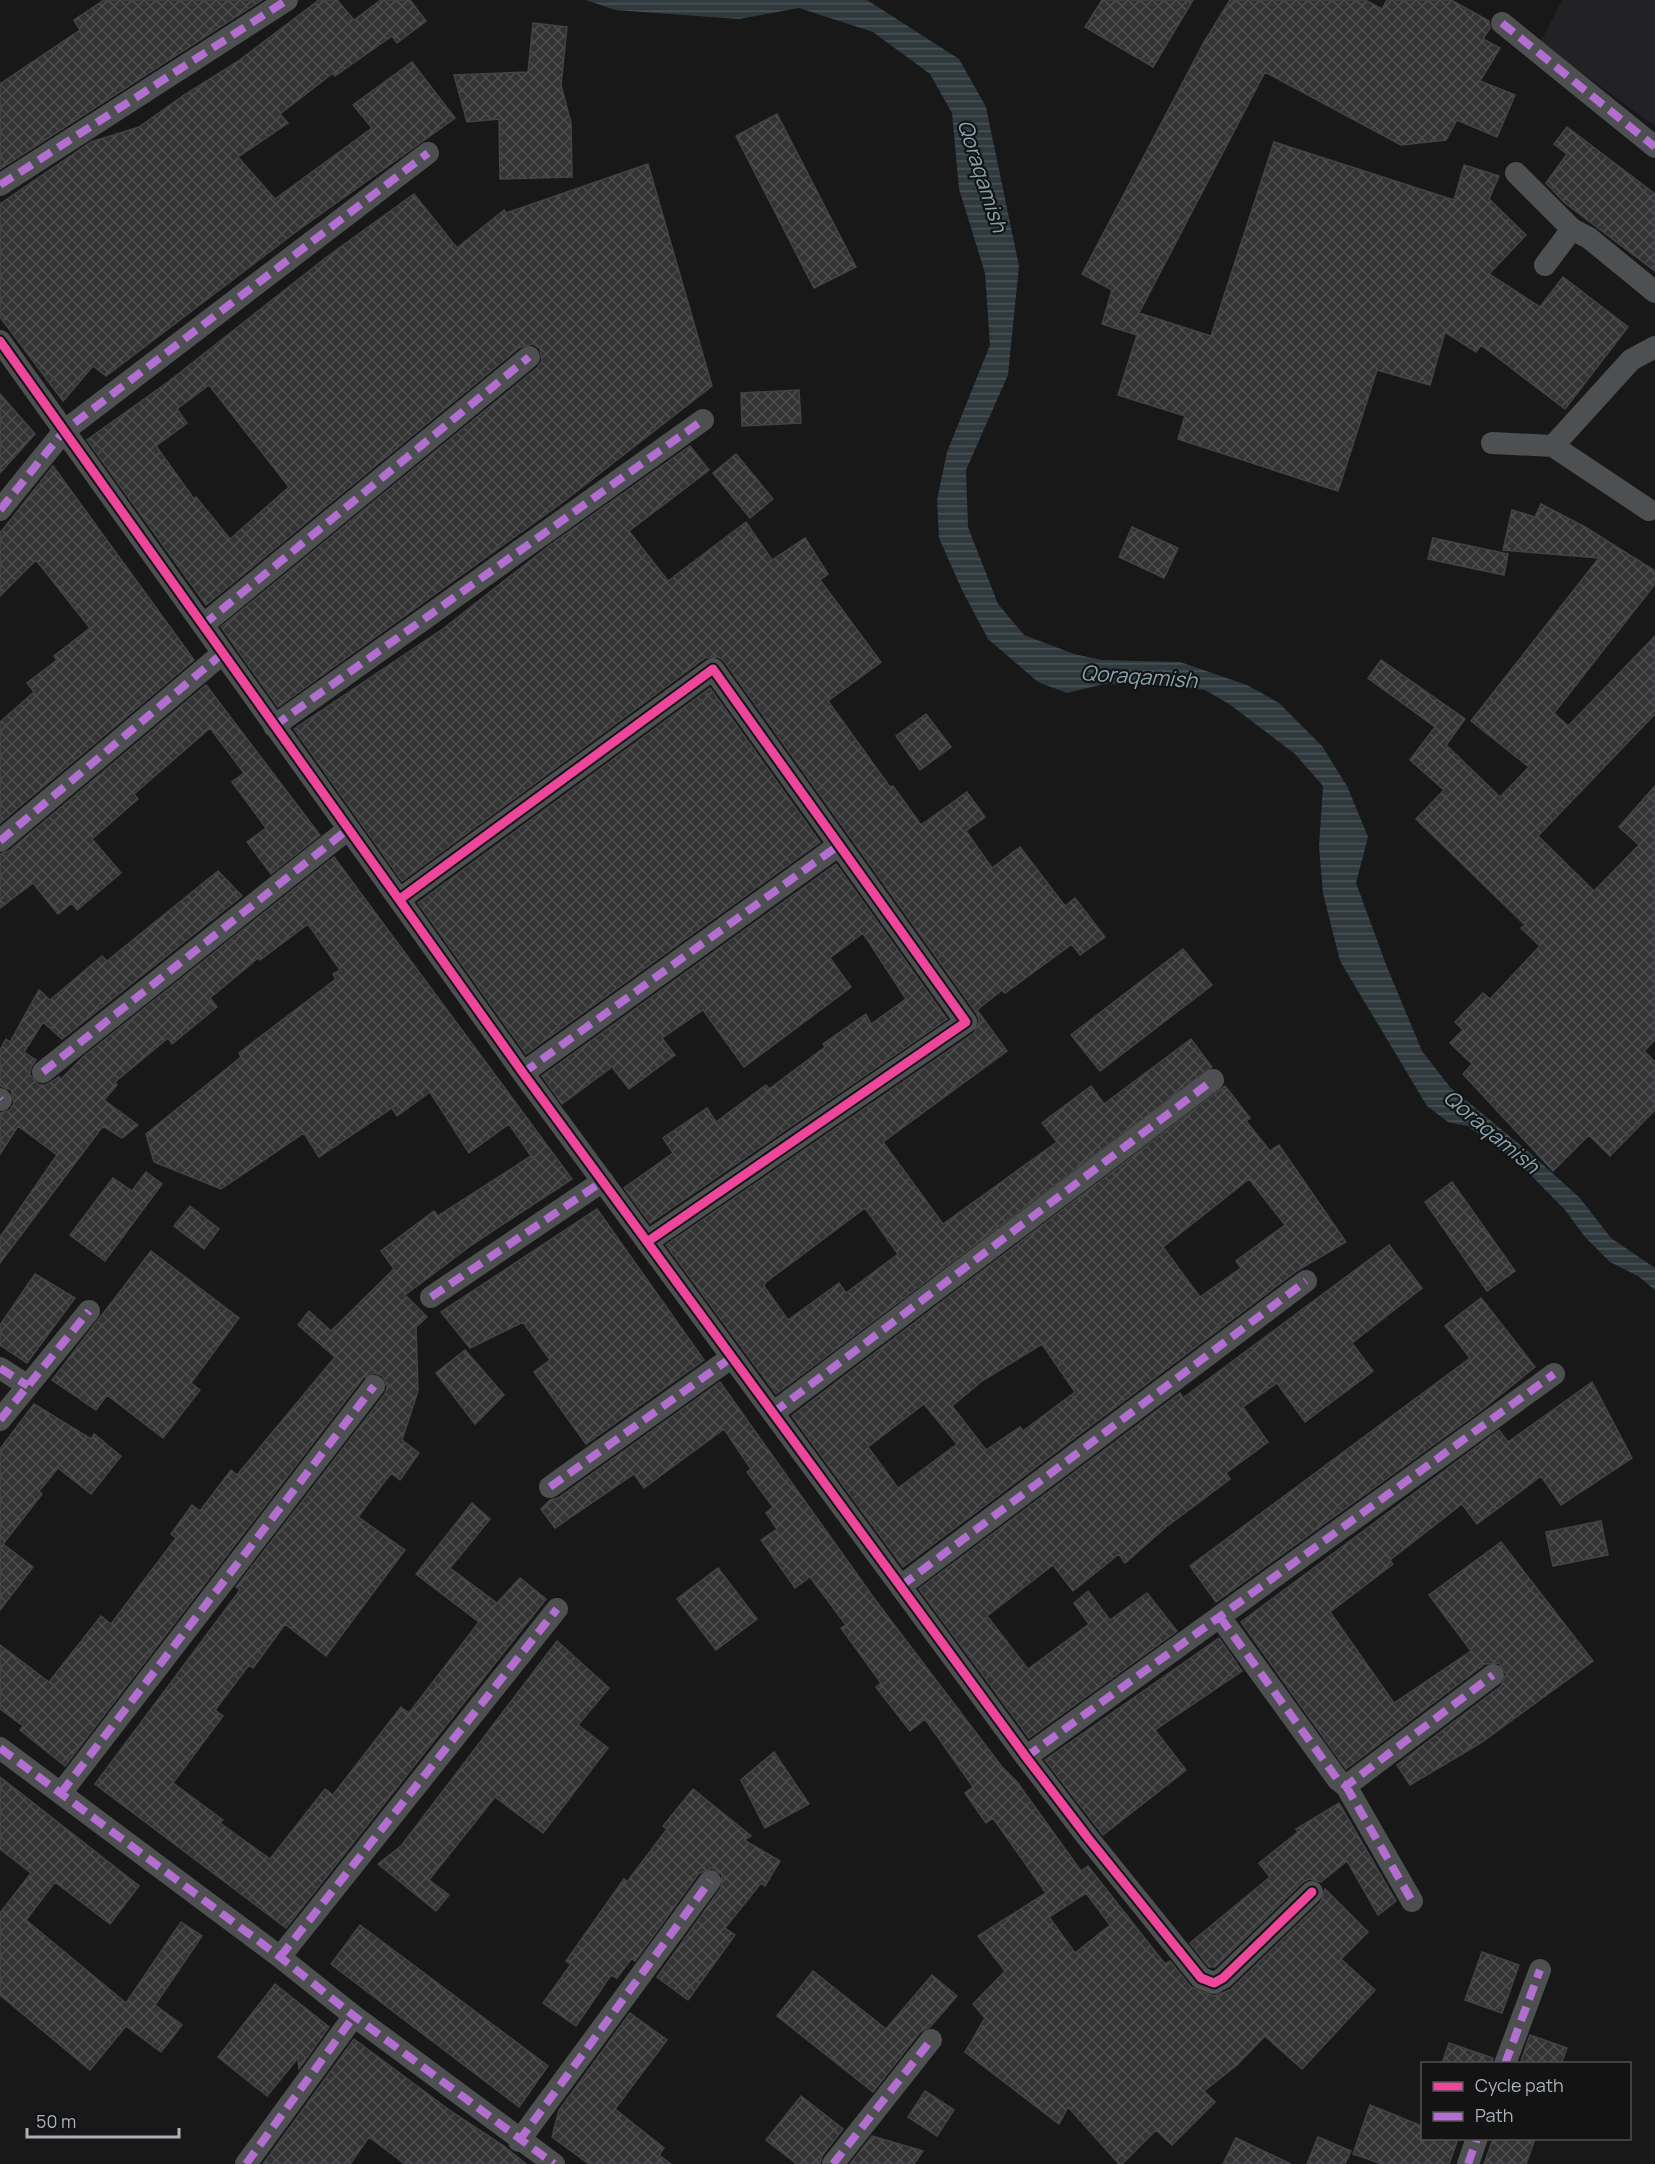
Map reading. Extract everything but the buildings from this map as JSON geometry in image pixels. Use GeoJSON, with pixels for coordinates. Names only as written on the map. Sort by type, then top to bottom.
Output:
{"type":"FeatureCollection","features":[{"type":"Feature","properties":{"kind":"street"},"geometry":{"type":"LineString","coordinates":[[0,185],[287,0]]}},
{"type":"Feature","properties":{"kind":"street"},"geometry":{"type":"LineString","coordinates":[[1502,23],[1655,147]]}},
{"type":"Feature","properties":{"kind":"street"},"geometry":{"type":"LineString","coordinates":[[0,510],[64,431],[428,153]]}},
{"type":"Feature","properties":{"kind":"street"},"geometry":{"type":"LineString","coordinates":[[1516,173],[1572,229],[1589,238],[1655,292]]}},
{"type":"Feature","properties":{"kind":"street"},"geometry":{"type":"LineString","coordinates":[[1545,265],[1572,229]]}},
{"type":"Feature","properties":{"kind":"street"},"geometry":{"type":"LineString","coordinates":[[0,340],[347,830],[400,899],[523,1073],[1026,1757],[1201,1978],[1214,1983],[1223,1977],[1312,1892]]}},
{"type":"Feature","properties":{"kind":"street"},"geometry":{"type":"LineString","coordinates":[[1553,446],[1631,360],[1655,347]]}},
{"type":"Feature","properties":{"kind":"street"},"geometry":{"type":"LineString","coordinates":[[203,624],[529,357]]}},
{"type":"Feature","properties":{"kind":"street"},"geometry":{"type":"LineString","coordinates":[[274,726],[704,420]]}},
{"type":"Feature","properties":{"kind":"street"},"geometry":{"type":"LineString","coordinates":[[1492,443],[1553,446],[1648,510]]}},
{"type":"Feature","properties":{"kind":"street"},"geometry":{"type":"LineString","coordinates":[[0,841],[223,653]]}},
{"type":"Feature","properties":{"kind":"street"},"geometry":{"type":"LineString","coordinates":[[400,899],[713,669],[966,1022],[647,1242]]}},
{"type":"Feature","properties":{"kind":"street"},"geometry":{"type":"LineString","coordinates":[[43,1072],[347,830]]}},
{"type":"Feature","properties":{"kind":"street"},"geometry":{"type":"LineString","coordinates":[[523,1073],[839,845]]}},
{"type":"Feature","properties":{"kind":"street"},"geometry":{"type":"LineString","coordinates":[[773,1413],[1214,1080]]}},
{"type":"Feature","properties":{"kind":"street"},"geometry":{"type":"LineString","coordinates":[[431,1297],[603,1181]]}},
{"type":"Feature","properties":{"kind":"street"},"geometry":{"type":"LineString","coordinates":[[901,1586],[1306,1281]]}},
{"type":"Feature","properties":{"kind":"street"},"geometry":{"type":"LineString","coordinates":[[0,1420],[89,1311]]}},
{"type":"Feature","properties":{"kind":"street"},"geometry":{"type":"LineString","coordinates":[[550,1487],[732,1357]]}},
{"type":"Feature","properties":{"kind":"street"},"geometry":{"type":"LineString","coordinates":[[0,1368],[28,1386]]}},
{"type":"Feature","properties":{"kind":"street"},"geometry":{"type":"LineString","coordinates":[[1026,1757],[1554,1374]]}},
{"type":"Feature","properties":{"kind":"street"},"geometry":{"type":"LineString","coordinates":[[61,1793],[374,1386]]}},
{"type":"Feature","properties":{"kind":"street"},"geometry":{"type":"LineString","coordinates":[[280,1957],[557,1609]]}},
{"type":"Feature","properties":{"kind":"street"},"geometry":{"type":"LineString","coordinates":[[1220,1617],[1338,1780],[1346,1786],[1412,1901]]}},
{"type":"Feature","properties":{"kind":"street"},"geometry":{"type":"LineString","coordinates":[[1346,1786],[1493,1675]]}},
{"type":"Feature","properties":{"kind":"street"},"geometry":{"type":"LineString","coordinates":[[0,1748],[280,1957],[519,2141],[554,2164]]}},
{"type":"Feature","properties":{"kind":"street"},"geometry":{"type":"LineString","coordinates":[[519,2141],[710,1881]]}},
{"type":"Feature","properties":{"kind":"street"},"geometry":{"type":"LineString","coordinates":[[1506,2062],[1540,1970]]}},
{"type":"Feature","properties":{"kind":"street"},"geometry":{"type":"LineString","coordinates":[[246,2164],[354,2016]]}},
{"type":"Feature","properties":{"kind":"street"},"geometry":{"type":"LineString","coordinates":[[833,2164],[931,2040]]}},
{"type":"Feature","properties":{"kind":"street"},"geometry":{"type":"LineString","coordinates":[[1468,2164],[1477,2140]]}},
{"type":"Feature","properties":{"kind":"shaded area"},"geometry":{"type":"Polygon","coordinates":[[[1562,0],[1655,0],[1655,126],[1540,43],[1562,0]]]}},
{"type":"Feature","properties":{"kind":"water","name":"Qoraqamish"},"geometry":{"type":"Polygon","coordinates":[[[586,0],[867,0],[959,59],[986,107],[1019,266],[1008,375],[966,470],[968,527],[998,604],[1024,635],[1074,654],[1102,660],[1180,662],[1247,685],[1279,703],[1322,746],[1347,786],[1368,837],[1356,883],[1387,967],[1422,1051],[1450,1087],[1580,1198],[1611,1238],[1655,1268],[1655,1290],[1638,1276],[1610,1262],[1585,1237],[1565,1210],[1524,1168],[1468,1126],[1448,1122],[1427,1106],[1340,961],[1323,893],[1319,847],[1323,786],[1295,754],[1229,704],[1205,690],[1171,686],[1104,684],[1067,693],[1038,682],[988,639],[962,590],[939,538],[937,500],[947,452],[990,345],[985,273],[959,189],[952,113],[930,74],[873,32],[799,8],[739,19],[615,10],[586,0]]]}},
{"type":"Feature","properties":{"kind":"marked path"},"geometry":{"type":"LineString","coordinates":[[0,185],[287,0]]}},
{"type":"Feature","properties":{"kind":"marked path"},"geometry":{"type":"LineString","coordinates":[[1502,23],[1655,147]]}},
{"type":"Feature","properties":{"kind":"marked path"},"geometry":{"type":"LineString","coordinates":[[0,510],[64,431],[428,153]]}},
{"type":"Feature","properties":{"kind":"marked path"},"geometry":{"type":"LineString","coordinates":[[203,625],[529,357]]}},
{"type":"Feature","properties":{"kind":"marked path"},"geometry":{"type":"LineString","coordinates":[[274,726],[703,420]]}},
{"type":"Feature","properties":{"kind":"marked path"},"geometry":{"type":"LineString","coordinates":[[0,841],[223,653]]}},
{"type":"Feature","properties":{"kind":"marked path"},"geometry":{"type":"LineString","coordinates":[[43,1072],[347,830]]}},
{"type":"Feature","properties":{"kind":"marked path"},"geometry":{"type":"LineString","coordinates":[[523,1073],[839,845]]}},
{"type":"Feature","properties":{"kind":"marked path"},"geometry":{"type":"LineString","coordinates":[[773,1413],[1213,1080]]}},
{"type":"Feature","properties":{"kind":"marked path"},"geometry":{"type":"LineString","coordinates":[[431,1297],[603,1181]]}},
{"type":"Feature","properties":{"kind":"marked path"},"geometry":{"type":"LineString","coordinates":[[901,1586],[1306,1281]]}},
{"type":"Feature","properties":{"kind":"marked path"},"geometry":{"type":"LineString","coordinates":[[0,1420],[89,1311]]}},
{"type":"Feature","properties":{"kind":"marked path"},"geometry":{"type":"LineString","coordinates":[[550,1487],[732,1357]]}},
{"type":"Feature","properties":{"kind":"marked path"},"geometry":{"type":"LineString","coordinates":[[0,1368],[28,1386]]}},
{"type":"Feature","properties":{"kind":"marked path"},"geometry":{"type":"LineString","coordinates":[[1026,1757],[1554,1374]]}},
{"type":"Feature","properties":{"kind":"marked path"},"geometry":{"type":"LineString","coordinates":[[61,1793],[374,1386]]}},
{"type":"Feature","properties":{"kind":"marked path"},"geometry":{"type":"LineString","coordinates":[[280,1957],[557,1609]]}},
{"type":"Feature","properties":{"kind":"marked path"},"geometry":{"type":"LineString","coordinates":[[1220,1617],[1338,1780],[1346,1786],[1493,1675]]}},
{"type":"Feature","properties":{"kind":"marked path"},"geometry":{"type":"LineString","coordinates":[[0,1748],[554,2164]]}},
{"type":"Feature","properties":{"kind":"marked path"},"geometry":{"type":"LineString","coordinates":[[1346,1786],[1412,1901]]}},
{"type":"Feature","properties":{"kind":"marked path"},"geometry":{"type":"LineString","coordinates":[[519,2141],[710,1881]]}},
{"type":"Feature","properties":{"kind":"marked path"},"geometry":{"type":"LineString","coordinates":[[1506,2062],[1540,1970]]}},
{"type":"Feature","properties":{"kind":"marked path"},"geometry":{"type":"LineString","coordinates":[[246,2164],[354,2016]]}},
{"type":"Feature","properties":{"kind":"marked path"},"geometry":{"type":"LineString","coordinates":[[833,2164],[931,2040]]}},
{"type":"Feature","properties":{"kind":"marked path"},"geometry":{"type":"LineString","coordinates":[[1468,2164],[1476,2140]]}},
{"type":"Feature","properties":{"kind":"cycle path"},"geometry":{"type":"LineString","coordinates":[[0,341],[523,1073],[1026,1757],[1201,1978],[1214,1983],[1223,1978],[1312,1892]]}},
{"type":"Feature","properties":{"kind":"cycle path"},"geometry":{"type":"LineString","coordinates":[[400,899],[713,669],[966,1022],[647,1242]]}}]}
